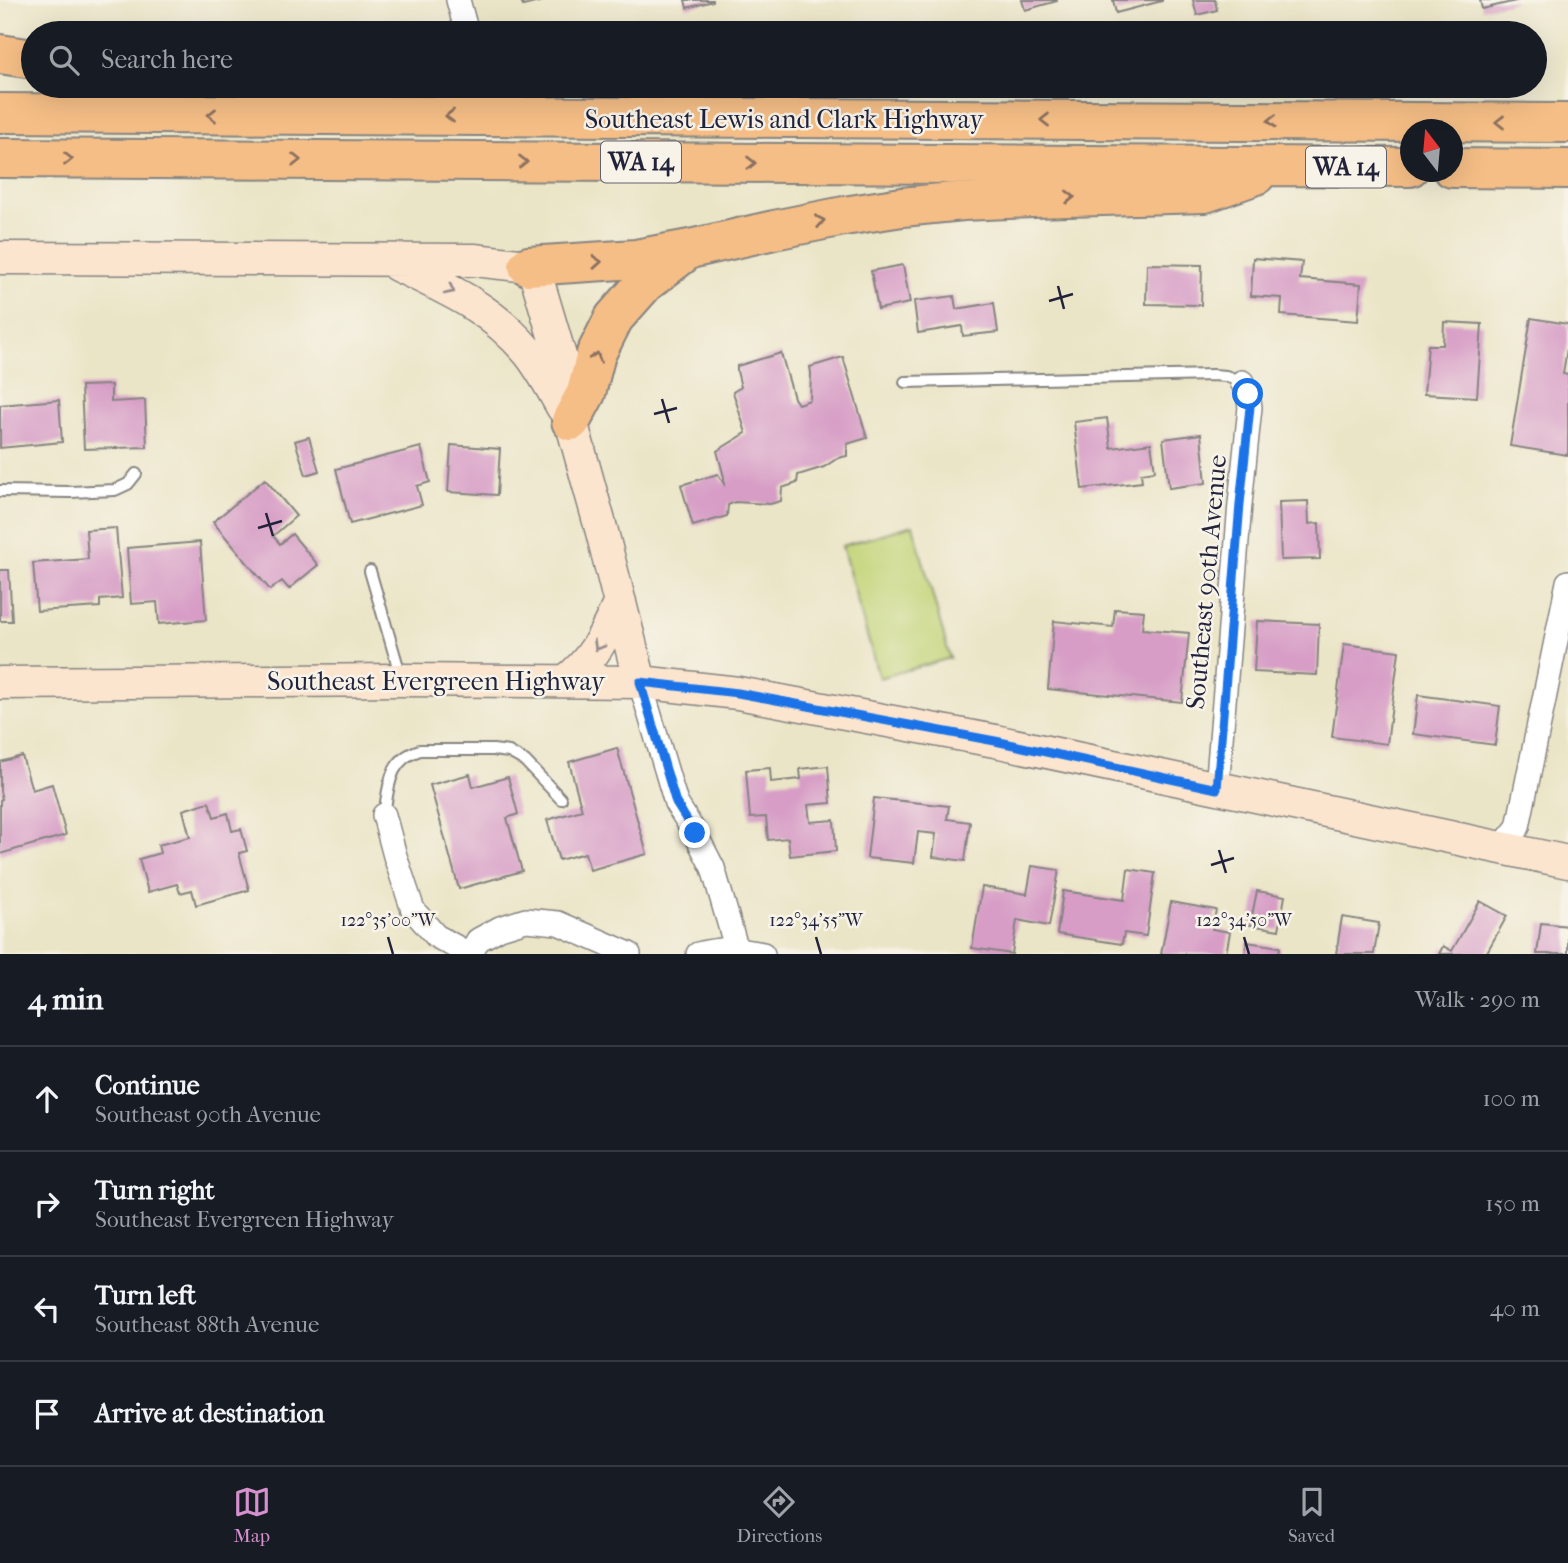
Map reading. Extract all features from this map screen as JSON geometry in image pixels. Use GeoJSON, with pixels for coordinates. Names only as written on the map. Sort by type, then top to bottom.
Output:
{"type":"FeatureCollection","features":[{"type":"Feature","properties":{"kind":"highway"},"geometry":{"type":"LineString","coordinates":[[0,54],[21,57]]}},
{"type":"Feature","properties":{"kind":"highway"},"geometry":{"type":"LineString","coordinates":[[338,98],[403,116]]}},
{"type":"Feature","properties":{"kind":"highway","name":"Southeast Lewis and Clark Highway"},"geometry":{"type":"LineString","coordinates":[[0,113],[1568,123]]}},
{"type":"Feature","properties":{"kind":"highway","name":"Southeast Lewis and Clark Highway"},"geometry":{"type":"LineString","coordinates":[[0,158],[1400,167]]}},
{"type":"Feature","properties":{"kind":"highway"},"geometry":{"type":"LineString","coordinates":[[528,266],[636,259],[785,227],[902,207],[964,201],[1205,193],[1282,166]]}},
{"type":"Feature","properties":{"kind":"highway"},"geometry":{"type":"LineString","coordinates":[[1463,168],[1568,169]]}},
{"type":"Feature","properties":{"kind":"highway"},"geometry":{"type":"LineString","coordinates":[[571,421],[586,393],[596,354],[614,318],[645,283],[691,248]]}},
{"type":"Feature","properties":{"kind":"street"},"geometry":{"type":"LineString","coordinates":[[457,0],[463,21]]}},
{"type":"Feature","properties":{"kind":"street"},"geometry":{"type":"LineString","coordinates":[[0,258],[474,260],[528,266],[538,282],[571,393],[571,421],[640,682],[676,803],[713,868],[737,951]]}},
{"type":"Feature","properties":{"kind":"street"},"geometry":{"type":"LineString","coordinates":[[388,261],[452,290],[494,318],[530,354],[571,421]]}},
{"type":"Feature","properties":{"kind":"street","name":"Southeast 90th Avenue"},"geometry":{"type":"LineString","coordinates":[[1217,789],[1250,407],[1242,382]]}},
{"type":"Feature","properties":{"kind":"street"},"geometry":{"type":"LineString","coordinates":[[1500,849],[1518,827],[1568,582]]}},
{"type":"Feature","properties":{"kind":"street"},"geometry":{"type":"LineString","coordinates":[[566,681],[588,662],[598,648],[620,602]]}},
{"type":"Feature","properties":{"kind":"street","name":"Southeast Evergreen Highway"},"geometry":{"type":"LineString","coordinates":[[0,683],[402,680],[640,682],[738,693],[995,741],[1568,862]]}},
{"type":"Feature","properties":{"kind":"street"},"geometry":{"type":"LineString","coordinates":[[384,815],[413,909],[436,936],[470,954],[478,940],[500,928],[526,920],[558,923],[629,954]]}},
{"type":"Feature","properties":{"kind":"street"},"geometry":{"type":"LineString","coordinates":[[698,954],[710,951],[763,954]]}},
{"type":"Feature","properties":{"kind":"lane"},"geometry":{"type":"LineString","coordinates":[[905,382],[1213,375],[1242,382]]}},
{"type":"Feature","properties":{"kind":"lane"},"geometry":{"type":"LineString","coordinates":[[0,491],[116,490],[128,484],[136,474]]}},
{"type":"Feature","properties":{"kind":"lane"},"geometry":{"type":"LineString","coordinates":[[370,571],[402,680]]}},
{"type":"Feature","properties":{"kind":"lane"},"geometry":{"type":"LineString","coordinates":[[384,815],[390,776],[398,763],[409,754],[420,750],[509,752],[525,761],[561,799]]}},
{"type":"Feature","properties":{"kind":"green space"},"geometry":{"type":"Polygon","coordinates":[[[913,525],[950,658],[879,678],[842,546],[913,525]]]}},
{"type":"Feature","properties":{"kind":"building"},"geometry":{"type":"Polygon","coordinates":[[[521,0],[543,0],[543,1],[523,6],[521,0]]]}},
{"type":"Feature","properties":{"kind":"building"},"geometry":{"type":"Polygon","coordinates":[[[685,0],[713,0],[713,1],[687,8],[685,0]]]}},
{"type":"Feature","properties":{"kind":"building"},"geometry":{"type":"Polygon","coordinates":[[[1022,0],[1057,0],[1057,1],[1025,10],[1022,0]]]}},
{"type":"Feature","properties":{"kind":"building"},"geometry":{"type":"Polygon","coordinates":[[[1113,0],[1162,0],[1162,1],[1116,13],[1113,0]]]}},
{"type":"Feature","properties":{"kind":"building"},"geometry":{"type":"Polygon","coordinates":[[[1193,0],[1215,0],[1217,10],[1197,15],[1193,0]]]}},
{"type":"Feature","properties":{"kind":"building"},"geometry":{"type":"Polygon","coordinates":[[[1480,0],[1515,0],[1516,1],[1482,9],[1480,0]]]}},
{"type":"Feature","properties":{"kind":"building"},"geometry":{"type":"Polygon","coordinates":[[[1253,258],[1302,262],[1300,279],[1361,284],[1358,321],[1281,315],[1282,298],[1251,296],[1253,258]]]}},
{"type":"Feature","properties":{"kind":"building"},"geometry":{"type":"Polygon","coordinates":[[[1147,264],[1202,265],[1201,305],[1146,304],[1147,264]]]}},
{"type":"Feature","properties":{"kind":"building"},"geometry":{"type":"Polygon","coordinates":[[[903,265],[910,303],[878,309],[871,271],[903,265]]]}},
{"type":"Feature","properties":{"kind":"building"},"geometry":{"type":"Polygon","coordinates":[[[954,296],[956,309],[994,303],[998,332],[963,336],[962,326],[918,333],[914,301],[954,296]]]}},
{"type":"Feature","properties":{"kind":"building"},"geometry":{"type":"Polygon","coordinates":[[[1531,318],[1568,324],[1563,374],[1568,375],[1568,455],[1510,446],[1531,318]]]}},
{"type":"Feature","properties":{"kind":"building"},"geometry":{"type":"Polygon","coordinates":[[[1444,322],[1482,324],[1477,397],[1424,394],[1428,345],[1443,345],[1444,322]]]}},
{"type":"Feature","properties":{"kind":"building"},"geometry":{"type":"Polygon","coordinates":[[[781,353],[798,404],[810,400],[810,367],[843,357],[867,438],[847,444],[847,456],[798,475],[797,483],[782,488],[781,501],[770,504],[735,502],[728,505],[727,516],[693,526],[681,485],[718,474],[724,484],[717,451],[746,433],[733,392],[741,387],[737,366],[781,353]]]}},
{"type":"Feature","properties":{"kind":"building"},"geometry":{"type":"Polygon","coordinates":[[[111,385],[111,402],[145,400],[147,447],[84,449],[81,386],[111,385]]]}},
{"type":"Feature","properties":{"kind":"building"},"geometry":{"type":"Polygon","coordinates":[[[59,400],[62,442],[0,448],[0,405],[59,400]]]}},
{"type":"Feature","properties":{"kind":"building"},"geometry":{"type":"Polygon","coordinates":[[[1107,418],[1111,448],[1151,443],[1155,471],[1141,473],[1142,482],[1082,489],[1074,422],[1107,418]]]}},
{"type":"Feature","properties":{"kind":"building"},"geometry":{"type":"Polygon","coordinates":[[[1201,434],[1206,483],[1169,488],[1163,439],[1201,434]]]}},
{"type":"Feature","properties":{"kind":"building"},"geometry":{"type":"Polygon","coordinates":[[[309,437],[319,471],[306,475],[295,441],[309,437]]]}},
{"type":"Feature","properties":{"kind":"building"},"geometry":{"type":"Polygon","coordinates":[[[451,445],[500,449],[497,495],[448,492],[451,445]]]}},
{"type":"Feature","properties":{"kind":"building"},"geometry":{"type":"Polygon","coordinates":[[[421,447],[430,482],[417,486],[422,505],[350,524],[336,469],[421,447]]]}},
{"type":"Feature","properties":{"kind":"building"},"geometry":{"type":"Polygon","coordinates":[[[265,479],[296,516],[273,536],[280,544],[292,534],[318,565],[289,589],[282,581],[270,590],[213,522],[265,479]]]}},
{"type":"Feature","properties":{"kind":"building"},"geometry":{"type":"Polygon","coordinates":[[[1308,501],[1309,524],[1319,523],[1320,559],[1281,560],[1279,502],[1308,501]]]}},
{"type":"Feature","properties":{"kind":"building"},"geometry":{"type":"Polygon","coordinates":[[[116,528],[122,598],[100,600],[100,607],[37,611],[33,563],[88,559],[86,530],[116,528]]]}},
{"type":"Feature","properties":{"kind":"building"},"geometry":{"type":"Polygon","coordinates":[[[200,542],[206,620],[159,624],[157,602],[131,604],[127,548],[200,542]]]}},
{"type":"Feature","properties":{"kind":"building"},"geometry":{"type":"Polygon","coordinates":[[[0,570],[9,570],[12,621],[0,621],[0,570]]]}},
{"type":"Feature","properties":{"kind":"building"},"geometry":{"type":"Polygon","coordinates":[[[1115,609],[1144,611],[1142,629],[1189,633],[1182,702],[1048,689],[1054,621],[1113,627],[1115,609]]]}},
{"type":"Feature","properties":{"kind":"building"},"geometry":{"type":"Polygon","coordinates":[[[1257,621],[1319,624],[1317,675],[1254,672],[1257,621]]]}},
{"type":"Feature","properties":{"kind":"building"},"geometry":{"type":"Polygon","coordinates":[[[1344,644],[1399,651],[1387,744],[1332,737],[1344,644]]]}},
{"type":"Feature","properties":{"kind":"building"},"geometry":{"type":"Polygon","coordinates":[[[1418,695],[1500,706],[1495,745],[1413,734],[1418,695]]]}},
{"type":"Feature","properties":{"kind":"building"},"geometry":{"type":"Polygon","coordinates":[[[617,748],[647,854],[590,870],[585,853],[559,860],[547,820],[582,810],[569,762],[617,748]]]}},
{"type":"Feature","properties":{"kind":"building"},"geometry":{"type":"Polygon","coordinates":[[[22,756],[32,790],[52,784],[66,835],[0,854],[0,762],[22,756]]]}},
{"type":"Feature","properties":{"kind":"building"},"geometry":{"type":"Polygon","coordinates":[[[828,766],[831,803],[808,805],[810,822],[834,820],[836,851],[790,856],[788,838],[768,840],[766,817],[750,818],[746,770],[770,768],[771,782],[801,779],[800,769],[828,766]]]}},
{"type":"Feature","properties":{"kind":"building"},"geometry":{"type":"Polygon","coordinates":[[[470,774],[473,787],[508,777],[518,814],[507,818],[522,871],[459,889],[430,785],[470,774]]]}},
{"type":"Feature","properties":{"kind":"building"},"geometry":{"type":"Polygon","coordinates":[[[874,798],[949,806],[947,819],[970,822],[965,861],[933,857],[936,834],[918,832],[914,863],[867,858],[874,798]]]}},
{"type":"Feature","properties":{"kind":"building"},"geometry":{"type":"Polygon","coordinates":[[[209,802],[214,817],[228,813],[232,831],[241,829],[247,851],[239,853],[249,890],[196,905],[192,890],[180,893],[177,884],[148,892],[139,859],[160,853],[158,845],[190,837],[183,810],[209,802]]]}},
{"type":"Feature","properties":{"kind":"building"},"geometry":{"type":"Polygon","coordinates":[[[1032,866],[1059,870],[1049,926],[1017,920],[1012,954],[972,948],[982,887],[1027,894],[1032,866]]]}},
{"type":"Feature","properties":{"kind":"building"},"geometry":{"type":"Polygon","coordinates":[[[1128,869],[1155,873],[1146,936],[1124,933],[1122,944],[1057,934],[1063,891],[1124,900],[1128,869]]]}},
{"type":"Feature","properties":{"kind":"building"},"geometry":{"type":"Polygon","coordinates":[[[1257,891],[1285,896],[1279,930],[1250,925],[1257,891]]]}},
{"type":"Feature","properties":{"kind":"building"},"geometry":{"type":"Polygon","coordinates":[[[1480,901],[1507,916],[1487,952],[1491,954],[1439,954],[1443,946],[1452,951],[1480,901]]]}},
{"type":"Feature","properties":{"kind":"building"},"geometry":{"type":"Polygon","coordinates":[[[1171,902],[1216,910],[1212,929],[1230,932],[1226,954],[1161,954],[1171,902]]]}},
{"type":"Feature","properties":{"kind":"building"},"geometry":{"type":"Polygon","coordinates":[[[1342,917],[1379,923],[1374,954],[1336,954],[1342,917]]]}},
{"type":"Feature","properties":{"kind":"building"},"geometry":{"type":"Polygon","coordinates":[[[1541,923],[1568,926],[1568,954],[1537,954],[1541,923]]]}},
{"type":"Feature","properties":{"kind":"building"},"geometry":{"type":"Polygon","coordinates":[[[1247,942],[1280,947],[1279,954],[1245,954],[1247,942]]]}},
{"type":"Feature","properties":{"kind":"route"},"geometry":{"type":"LineString","coordinates":[[695,833],[676,803],[640,682],[738,693],[995,741],[1217,789],[1250,407],[1248,394]]}}]}
